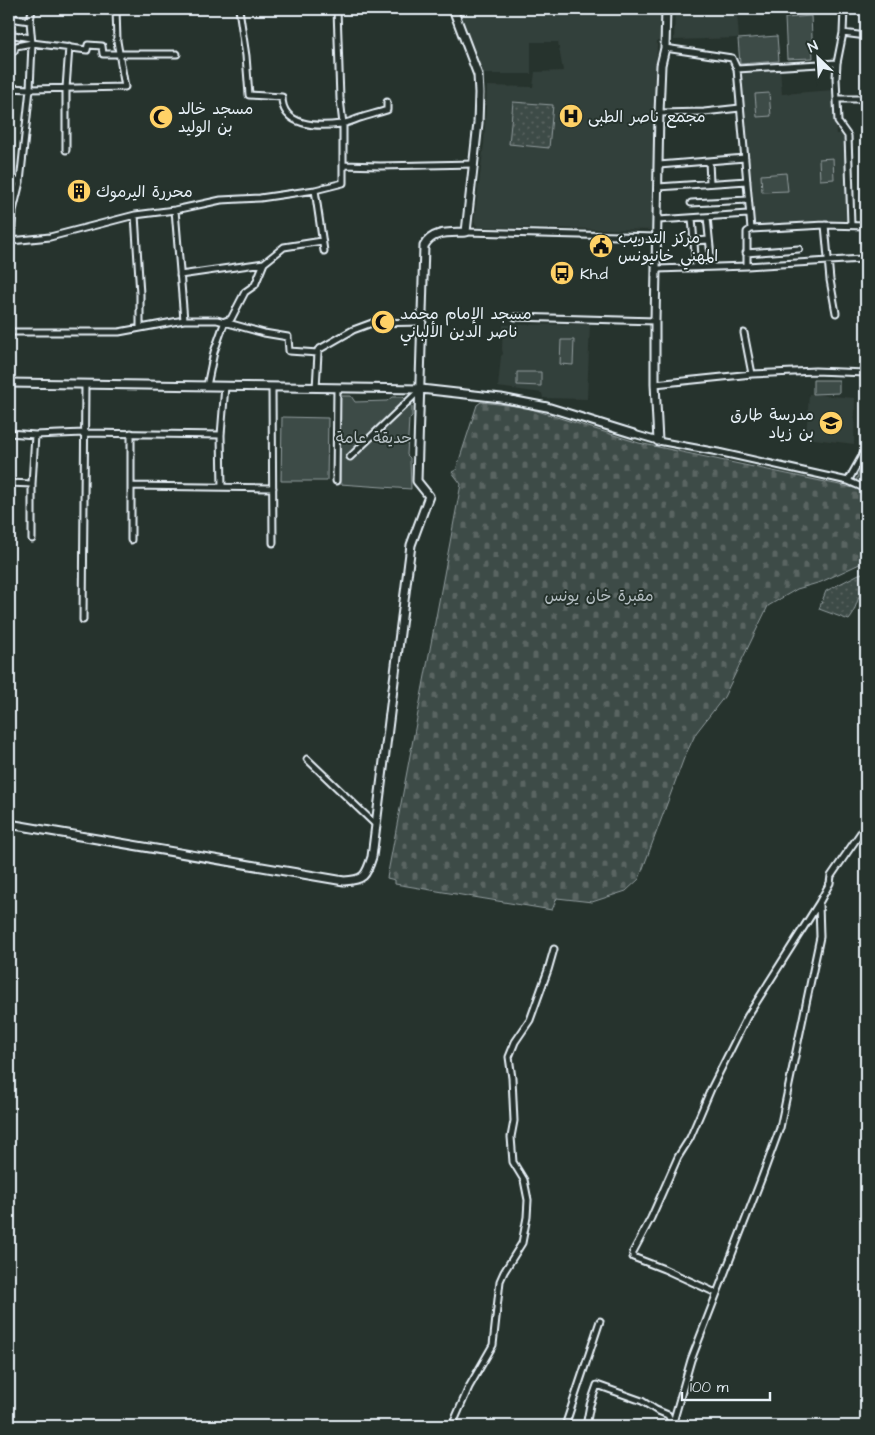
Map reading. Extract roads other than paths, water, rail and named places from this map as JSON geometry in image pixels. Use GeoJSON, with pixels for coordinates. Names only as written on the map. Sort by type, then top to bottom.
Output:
{"type":"FeatureCollection","features":[{"type":"Feature","properties":{"kind":"street"},"geometry":{"type":"LineString","coordinates":[[32,9],[30,21],[30,89],[20,182],[10,223],[10,241],[57,235],[135,215],[175,210],[221,200],[260,198],[315,190],[343,183],[343,124],[340,99],[337,9]]}},
{"type":"Feature","properties":{"kind":"street"},"geometry":{"type":"LineString","coordinates":[[9,88],[125,87],[117,41],[116,9]]}},
{"type":"Feature","properties":{"kind":"street"},"geometry":{"type":"LineString","coordinates":[[239,9],[246,56],[249,95],[282,97],[284,109],[293,119],[301,123],[343,124],[387,110],[387,102]]}},
{"type":"Feature","properties":{"kind":"street"},"geometry":{"type":"LineString","coordinates":[[453,9],[478,75],[479,101],[466,232]]}},
{"type":"Feature","properties":{"kind":"street"},"geometry":{"type":"LineString","coordinates":[[658,441],[655,321],[659,113],[661,65],[665,48],[666,9]]}},
{"type":"Feature","properties":{"kind":"street"},"geometry":{"type":"LineString","coordinates":[[844,9],[843,33],[836,78],[838,122],[848,136],[851,225]]}},
{"type":"Feature","properties":{"kind":"street"},"geometry":{"type":"LineString","coordinates":[[9,18],[30,21]]}},
{"type":"Feature","properties":{"kind":"street"},"geometry":{"type":"LineString","coordinates":[[843,33],[866,36]]}},
{"type":"Feature","properties":{"kind":"street"},"geometry":{"type":"LineString","coordinates":[[9,34],[31,41],[69,48],[87,50],[88,45],[102,46],[103,54],[120,52],[177,54]]}},
{"type":"Feature","properties":{"kind":"street"},"geometry":{"type":"LineString","coordinates":[[9,50],[14,51],[16,46],[31,41]]}},
{"type":"Feature","properties":{"kind":"street"},"geometry":{"type":"LineString","coordinates":[[66,150],[66,88],[69,48]]}},
{"type":"Feature","properties":{"kind":"street"},"geometry":{"type":"LineString","coordinates":[[665,48],[732,58],[737,69],[748,214],[751,229]]}},
{"type":"Feature","properties":{"kind":"street"},"geometry":{"type":"LineString","coordinates":[[737,69],[837,63]]}},
{"type":"Feature","properties":{"kind":"street"},"geometry":{"type":"LineString","coordinates":[[837,99],[866,100]]}},
{"type":"Feature","properties":{"kind":"street"},"geometry":{"type":"LineString","coordinates":[[659,113],[704,112],[740,108]]}},
{"type":"Feature","properties":{"kind":"street"},"geometry":{"type":"LineString","coordinates":[[659,165],[745,158]]}},
{"type":"Feature","properties":{"kind":"street"},"geometry":{"type":"LineString","coordinates":[[709,161],[710,183]]}},
{"type":"Feature","properties":{"kind":"street"},"geometry":{"type":"LineString","coordinates":[[343,165],[474,164]]}},
{"type":"Feature","properties":{"kind":"street"},"geometry":{"type":"LineString","coordinates":[[9,179],[20,182]]}},
{"type":"Feature","properties":{"kind":"street"},"geometry":{"type":"LineString","coordinates":[[658,187],[747,181]]}},
{"type":"Feature","properties":{"kind":"street"},"geometry":{"type":"LineString","coordinates":[[315,190],[324,251]]}},
{"type":"Feature","properties":{"kind":"street"},"geometry":{"type":"LineString","coordinates":[[691,203],[748,200]]}},
{"type":"Feature","properties":{"kind":"street"},"geometry":{"type":"LineString","coordinates":[[175,210],[184,320]]}},
{"type":"Feature","properties":{"kind":"street"},"geometry":{"type":"LineString","coordinates":[[658,220],[748,214]]}},
{"type":"Feature","properties":{"kind":"street"},"geometry":{"type":"LineString","coordinates":[[135,215],[140,327]]}},
{"type":"Feature","properties":{"kind":"street"},"geometry":{"type":"LineString","coordinates":[[707,216],[712,268]]}},
{"type":"Feature","properties":{"kind":"street"},"geometry":{"type":"LineString","coordinates":[[692,218],[696,268]]}},
{"type":"Feature","properties":{"kind":"street"},"geometry":{"type":"LineString","coordinates":[[825,225],[836,313]]}},
{"type":"Feature","properties":{"kind":"street"},"geometry":{"type":"LineString","coordinates":[[747,266],[746,232],[751,229],[825,225],[866,226]]}},
{"type":"Feature","properties":{"kind":"street"},"geometry":{"type":"LineString","coordinates":[[9,824],[344,881],[360,879],[366,874],[372,857],[411,545],[429,496],[417,481],[424,246],[428,239],[434,235],[466,232],[657,237]]}},
{"type":"Feature","properties":{"kind":"street"},"geometry":{"type":"LineString","coordinates":[[694,241],[709,240]]}},
{"type":"Feature","properties":{"kind":"street"},"geometry":{"type":"LineString","coordinates":[[224,321],[231,319],[245,292],[255,285],[264,263],[284,247],[322,241]]}},
{"type":"Feature","properties":{"kind":"street"},"geometry":{"type":"LineString","coordinates":[[746,253],[799,249]]}},
{"type":"Feature","properties":{"kind":"street"},"geometry":{"type":"LineString","coordinates":[[657,269],[712,268],[862,259]]}},
{"type":"Feature","properties":{"kind":"street"},"geometry":{"type":"LineString","coordinates":[[180,275],[264,263]]}},
{"type":"Feature","properties":{"kind":"street"},"geometry":{"type":"LineString","coordinates":[[515,317],[655,321]]}},
{"type":"Feature","properties":{"kind":"street"},"geometry":{"type":"LineString","coordinates":[[9,332],[119,332],[184,320],[224,321],[264,333],[288,337],[289,351],[318,353]]}},
{"type":"Feature","properties":{"kind":"street"},"geometry":{"type":"LineString","coordinates":[[207,386],[214,352],[224,321]]}},
{"type":"Feature","properties":{"kind":"street"},"geometry":{"type":"LineString","coordinates":[[316,388],[318,350],[353,330],[372,323],[422,322]]}},
{"type":"Feature","properties":{"kind":"street"},"geometry":{"type":"LineString","coordinates":[[744,333],[752,374]]}},
{"type":"Feature","properties":{"kind":"street"},"geometry":{"type":"LineString","coordinates":[[656,384],[752,374],[815,371],[866,373]]}},
{"type":"Feature","properties":{"kind":"street"},"geometry":{"type":"LineString","coordinates":[[9,383],[421,389],[501,398],[546,407],[658,441],[718,452],[848,481],[866,489]]}},
{"type":"Feature","properties":{"kind":"street"},"geometry":{"type":"LineString","coordinates":[[83,620],[85,384]]}},
{"type":"Feature","properties":{"kind":"street"},"geometry":{"type":"LineString","coordinates":[[222,487],[221,435],[225,386]]}},
{"type":"Feature","properties":{"kind":"street"},"geometry":{"type":"LineString","coordinates":[[272,387],[274,543]]}},
{"type":"Feature","properties":{"kind":"street"},"geometry":{"type":"LineString","coordinates":[[336,388],[336,481]]}},
{"type":"Feature","properties":{"kind":"street"},"geometry":{"type":"LineString","coordinates":[[350,456],[421,389]]}},
{"type":"Feature","properties":{"kind":"street"},"geometry":{"type":"LineString","coordinates":[[9,433],[35,435],[131,433],[221,435]]}},
{"type":"Feature","properties":{"kind":"street"},"geometry":{"type":"LineString","coordinates":[[131,433],[131,540]]}},
{"type":"Feature","properties":{"kind":"street"},"geometry":{"type":"LineString","coordinates":[[32,539],[32,484],[35,435]]}},
{"type":"Feature","properties":{"kind":"street"},"geometry":{"type":"LineString","coordinates":[[848,481],[866,451]]}},
{"type":"Feature","properties":{"kind":"street"},"geometry":{"type":"LineString","coordinates":[[9,483],[32,484]]}},
{"type":"Feature","properties":{"kind":"street"},"geometry":{"type":"LineString","coordinates":[[131,486],[273,488]]}},
{"type":"Feature","properties":{"kind":"street"},"geometry":{"type":"LineString","coordinates":[[308,759],[376,825]]}},
{"type":"Feature","properties":{"kind":"street"},"geometry":{"type":"LineString","coordinates":[[716,1293],[633,1257],[633,1252],[651,1218],[678,1157],[690,1138],[710,1089],[747,1017],[819,903],[830,883],[831,876],[866,825]]}},
{"type":"Feature","properties":{"kind":"street"},"geometry":{"type":"LineString","coordinates":[[672,1425],[691,1360],[780,1128],[820,937],[819,903]]}},
{"type":"Feature","properties":{"kind":"street"},"geometry":{"type":"LineString","coordinates":[[452,1426],[469,1387],[493,1345],[500,1282],[522,1243],[528,1200],[524,1180],[514,1162],[512,1078],[509,1057],[515,1042],[530,1020],[554,949]]}},
{"type":"Feature","properties":{"kind":"street"},"geometry":{"type":"LineString","coordinates":[[565,1426],[600,1322]]}},
{"type":"Feature","properties":{"kind":"street"},"geometry":{"type":"LineString","coordinates":[[586,1426],[596,1385],[642,1401],[668,1415],[672,1425]]}},
{"type":"Feature","properties":{"kind":"place","name":"مجمع ناصر الطبى"},"geometry":{"type":"Point","coordinates":[571,116]}},
{"type":"Feature","properties":{"kind":"place","name":"مسجد خالد بن الوليد"},"geometry":{"type":"Point","coordinates":[161,117]}},
{"type":"Feature","properties":{"kind":"place","name":"محررة اليرموك"},"geometry":{"type":"Point","coordinates":[79,191]}},
{"type":"Feature","properties":{"kind":"place","name":"مركز التدريب المهني خانيونس"},"geometry":{"type":"Point","coordinates":[601,246]}},
{"type":"Feature","properties":{"kind":"place","name":"Kh.d"},"geometry":{"type":"Point","coordinates":[562,273]}},
{"type":"Feature","properties":{"kind":"place","name":"مسجد الإمام محمد ناصر الدين الألباني"},"geometry":{"type":"Point","coordinates":[383,322]}},
{"type":"Feature","properties":{"kind":"place","name":"مدرسة طارق بن زياد"},"geometry":{"type":"Point","coordinates":[831,423]}},
{"type":"Feature","properties":{"kind":"park label","name":"حديقة عامة"},"geometry":{"type":"Point","coordinates":[374,437]}},
{"type":"Feature","properties":{"kind":"park label","name":"مقبرة خان يونس"},"geometry":{"type":"Point","coordinates":[599,595]}}]}
